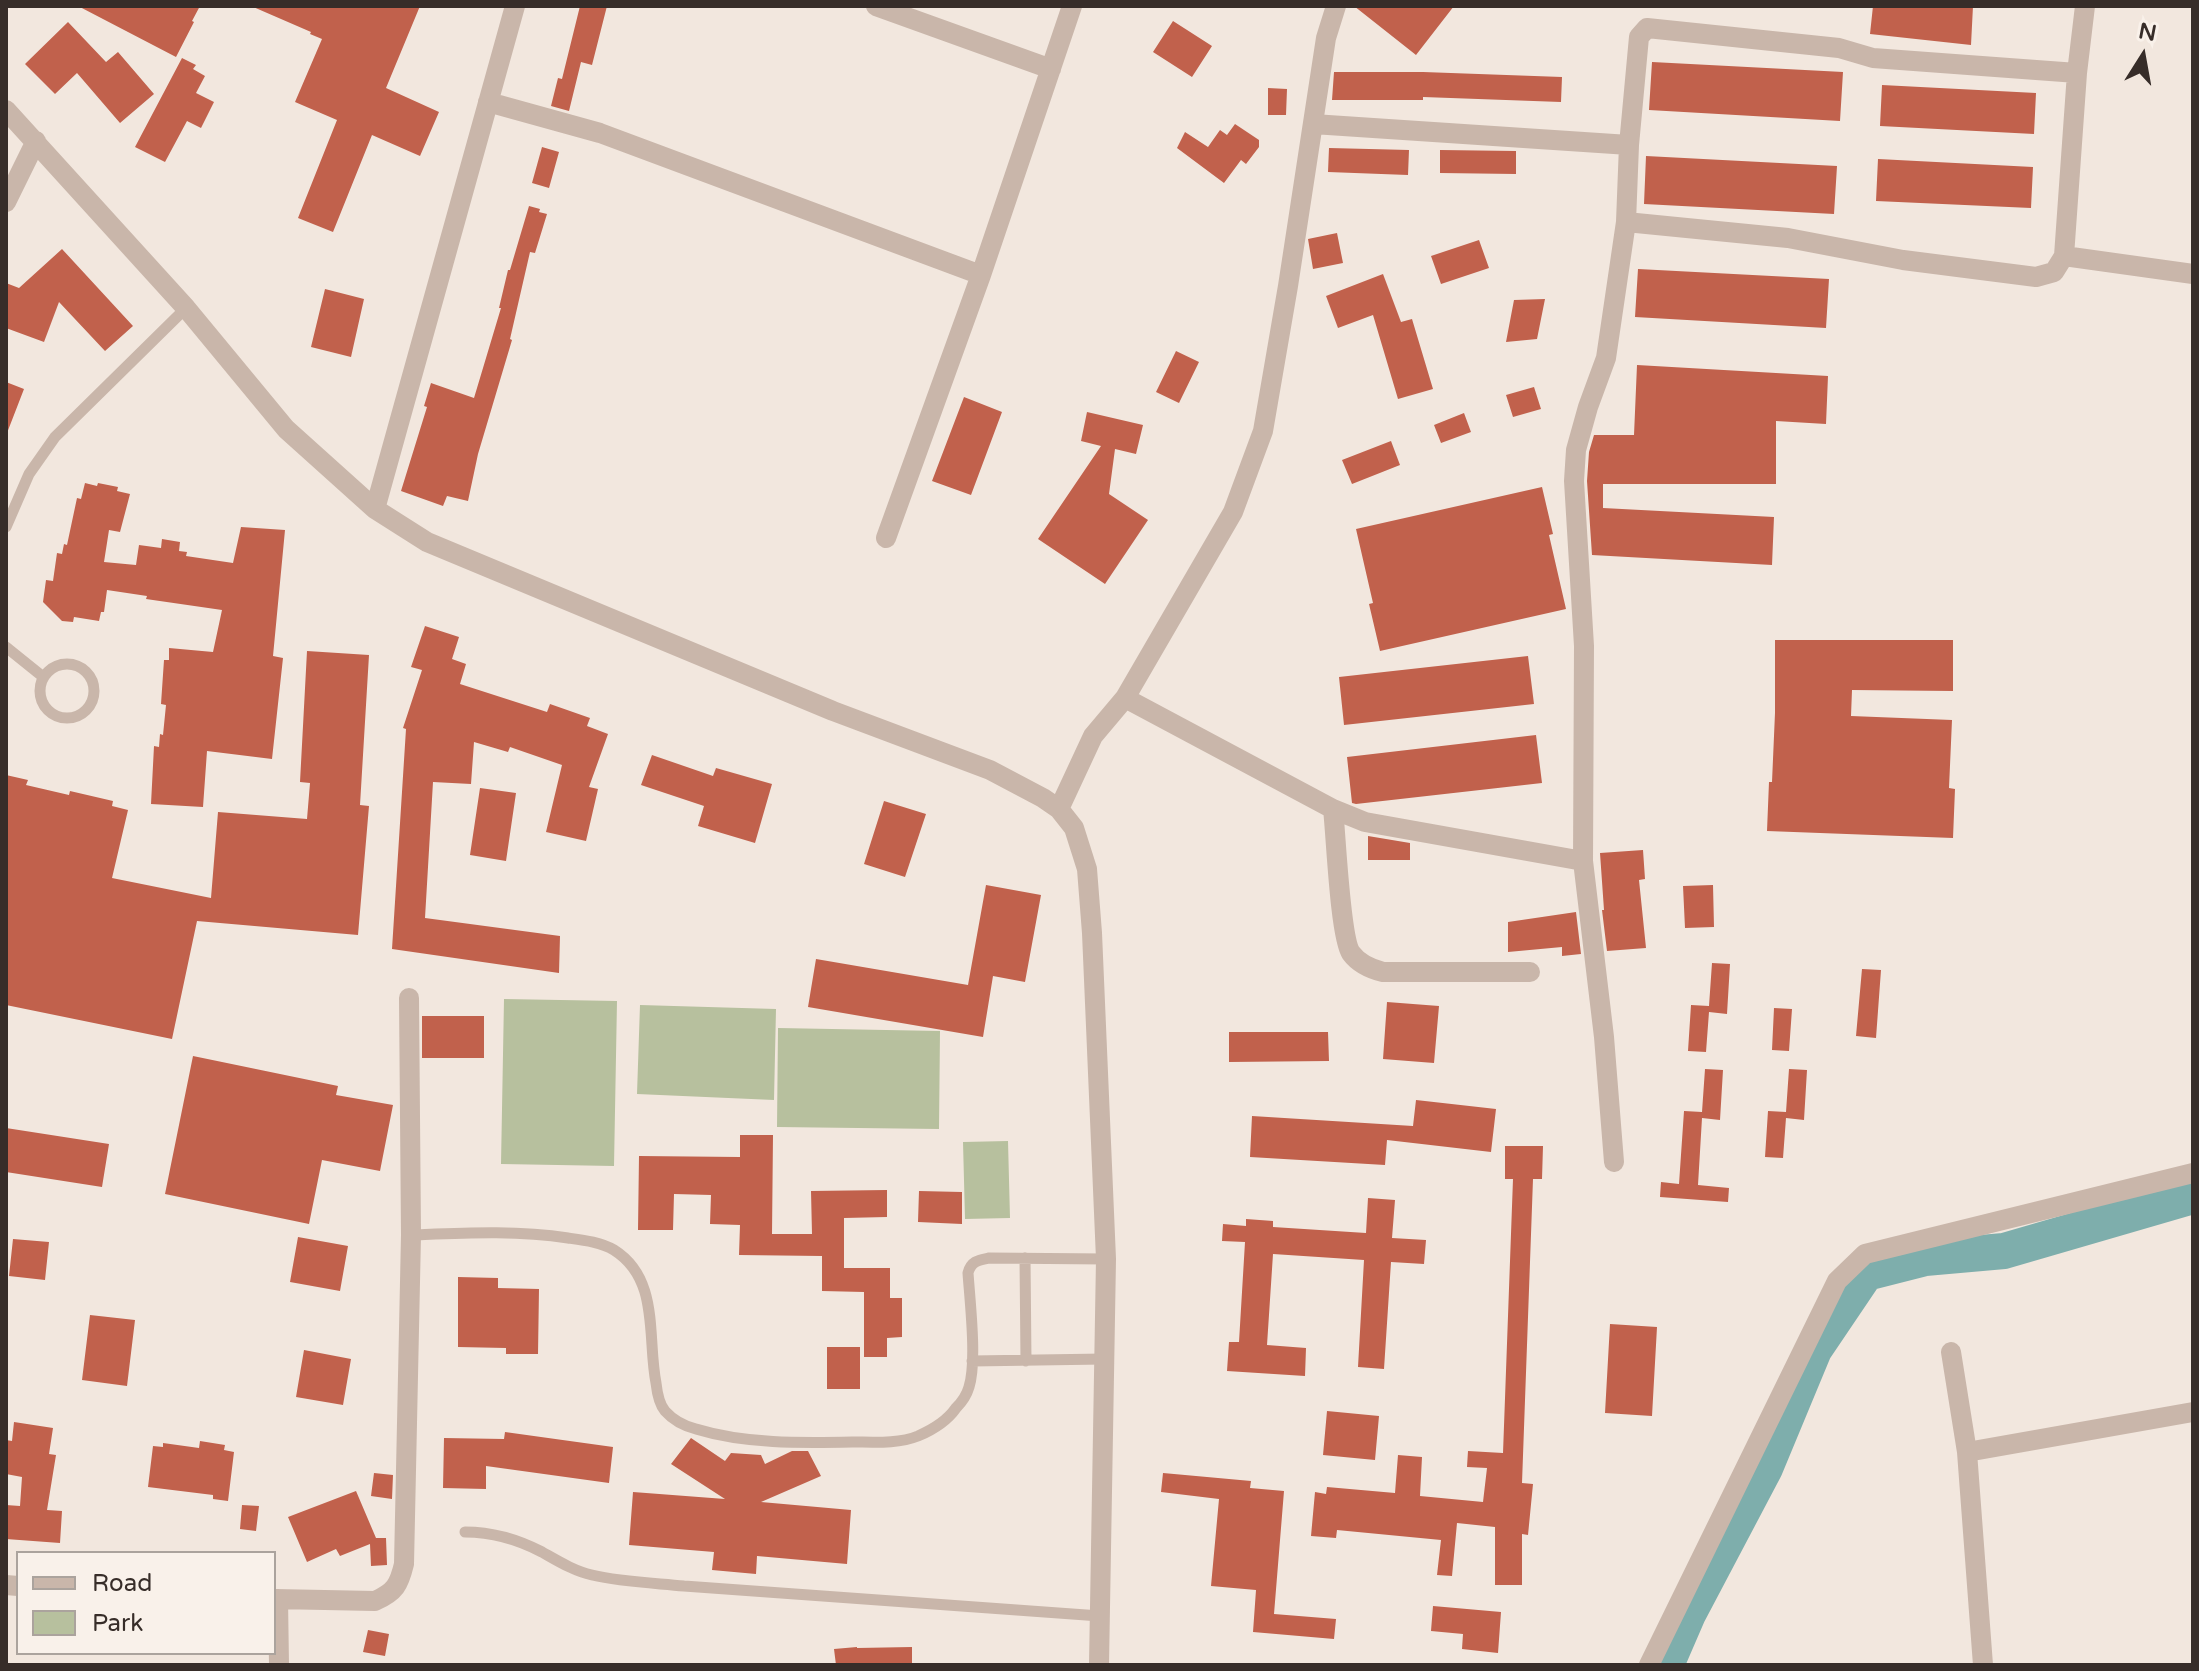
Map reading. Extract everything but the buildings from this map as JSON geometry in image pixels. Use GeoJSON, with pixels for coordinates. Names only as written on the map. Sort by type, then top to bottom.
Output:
{"type":"FeatureCollection","features":[{"type":"Feature","properties":{"kind":"street"},"geometry":{"type":"LineString","coordinates":[[375,509],[515,6]]}},
{"type":"Feature","properties":{"kind":"street"},"geometry":{"type":"LineString","coordinates":[[876,6],[1051,69]]}},
{"type":"Feature","properties":{"kind":"street"},"geometry":{"type":"LineString","coordinates":[[886,538],[981,275],[1072,6]]}},
{"type":"Feature","properties":{"kind":"street"},"geometry":{"type":"LineString","coordinates":[[1059,809],[1093,736],[1125,698],[1233,512],[1263,431],[1326,38],[1336,6]]}},
{"type":"Feature","properties":{"kind":"street"},"geometry":{"type":"LineString","coordinates":[[1626,222],[1788,238],[1903,260],[2036,277],[2054,272],[2064,256],[2085,6]]}},
{"type":"Feature","properties":{"kind":"street"},"geometry":{"type":"LineString","coordinates":[[1614,1162],[1604,1037],[1583,861],[1584,646],[1574,481],[1576,450],[1606,358],[1626,222],[1629,145],[1639,37],[1647,28],[1839,48],[1873,58],[2077,73]]}},
{"type":"Feature","properties":{"kind":"street"},"geometry":{"type":"LineString","coordinates":[[488,102],[600,133],[981,275]]}},
{"type":"Feature","properties":{"kind":"street"},"geometry":{"type":"LineString","coordinates":[[6,110],[186,308],[286,429],[375,509],[427,542],[833,711],[990,770],[1059,809],[1074,828],[1087,869],[1092,933],[1106,1259],[1099,1665]]}},
{"type":"Feature","properties":{"kind":"street"},"geometry":{"type":"LineString","coordinates":[[1313,124],[1629,145]]}},
{"type":"Feature","properties":{"kind":"street"},"geometry":{"type":"LineString","coordinates":[[6,202],[36,141]]}},
{"type":"Feature","properties":{"kind":"street"},"geometry":{"type":"LineString","coordinates":[[2064,256],[2193,274]]}},
{"type":"Feature","properties":{"kind":"street"},"geometry":{"type":"LineString","coordinates":[[1125,698],[1333,809],[1365,822],[1583,861]]}},
{"type":"Feature","properties":{"kind":"street"},"geometry":{"type":"LineString","coordinates":[[1333,809],[1344,925],[1349,950],[1359,961],[1383,972],[1530,972]]}},
{"type":"Feature","properties":{"kind":"street"},"geometry":{"type":"LineString","coordinates":[[279,1665],[276,1599],[375,1601],[389,1595],[399,1582],[404,1564],[411,1235],[409,998]]}},
{"type":"Feature","properties":{"kind":"street"},"geometry":{"type":"LineString","coordinates":[[1649,1665],[1837,1281],[1865,1254],[2193,1173]]}},
{"type":"Feature","properties":{"kind":"street"},"geometry":{"type":"LineString","coordinates":[[1951,1352],[1967,1452],[1983,1665]]}},
{"type":"Feature","properties":{"kind":"street"},"geometry":{"type":"LineString","coordinates":[[1967,1452],[2193,1412]]}},
{"type":"Feature","properties":{"kind":"lane"},"geometry":{"type":"LineString","coordinates":[[6,527],[29,474],[55,437],[186,308]]}},
{"type":"Feature","properties":{"kind":"lane"},"geometry":{"type":"LineString","coordinates":[[6,647],[42,676]]}},
{"type":"Feature","properties":{"kind":"lane"},"geometry":{"type":"LineString","coordinates":[[73,664],[81,668],[88,673],[95,688],[91,706],[78,717],[60,718],[46,710],[39,694],[42,676],[55,665],[73,664]]}},
{"type":"Feature","properties":{"kind":"lane"},"geometry":{"type":"LineString","coordinates":[[411,1235],[492,1231],[541,1234],[611,1248],[630,1262],[643,1285],[650,1309],[653,1371],[663,1409],[678,1422],[693,1429],[731,1437],[806,1443],[891,1442],[916,1437],[943,1423],[969,1388],[972,1361],[968,1273],[977,1260],[1106,1259]]}},
{"type":"Feature","properties":{"kind":"lane"},"geometry":{"type":"LineString","coordinates":[[1025,1258],[1026,1361]]}},
{"type":"Feature","properties":{"kind":"lane"},"geometry":{"type":"LineString","coordinates":[[972,1361],[1104,1359]]}},
{"type":"Feature","properties":{"kind":"lane"},"geometry":{"type":"LineString","coordinates":[[465,1532],[504,1537],[566,1566],[591,1575],[620,1579],[1100,1616]]}},
{"type":"Feature","properties":{"kind":"green space"},"geometry":{"type":"Polygon","coordinates":[[[504,999],[617,1001],[614,1166],[501,1164],[504,999]]]}},
{"type":"Feature","properties":{"kind":"green space"},"geometry":{"type":"Polygon","coordinates":[[[640,1005],[776,1009],[774,1100],[637,1094],[640,1005]]]}},
{"type":"Feature","properties":{"kind":"green space"},"geometry":{"type":"Polygon","coordinates":[[[778,1028],[940,1031],[939,1129],[777,1127],[778,1028]]]}},
{"type":"Feature","properties":{"kind":"green space"},"geometry":{"type":"Polygon","coordinates":[[[1008,1141],[1010,1218],[965,1219],[963,1142],[1008,1141]]]}},
{"type":"Feature","properties":{"kind":"waterway"},"geometry":{"type":"LineString","coordinates":[[1666,1665],[1688,1614],[1765,1468],[1814,1350],[1866,1273],[1925,1258],[2004,1251],[2193,1196]]}}]}
